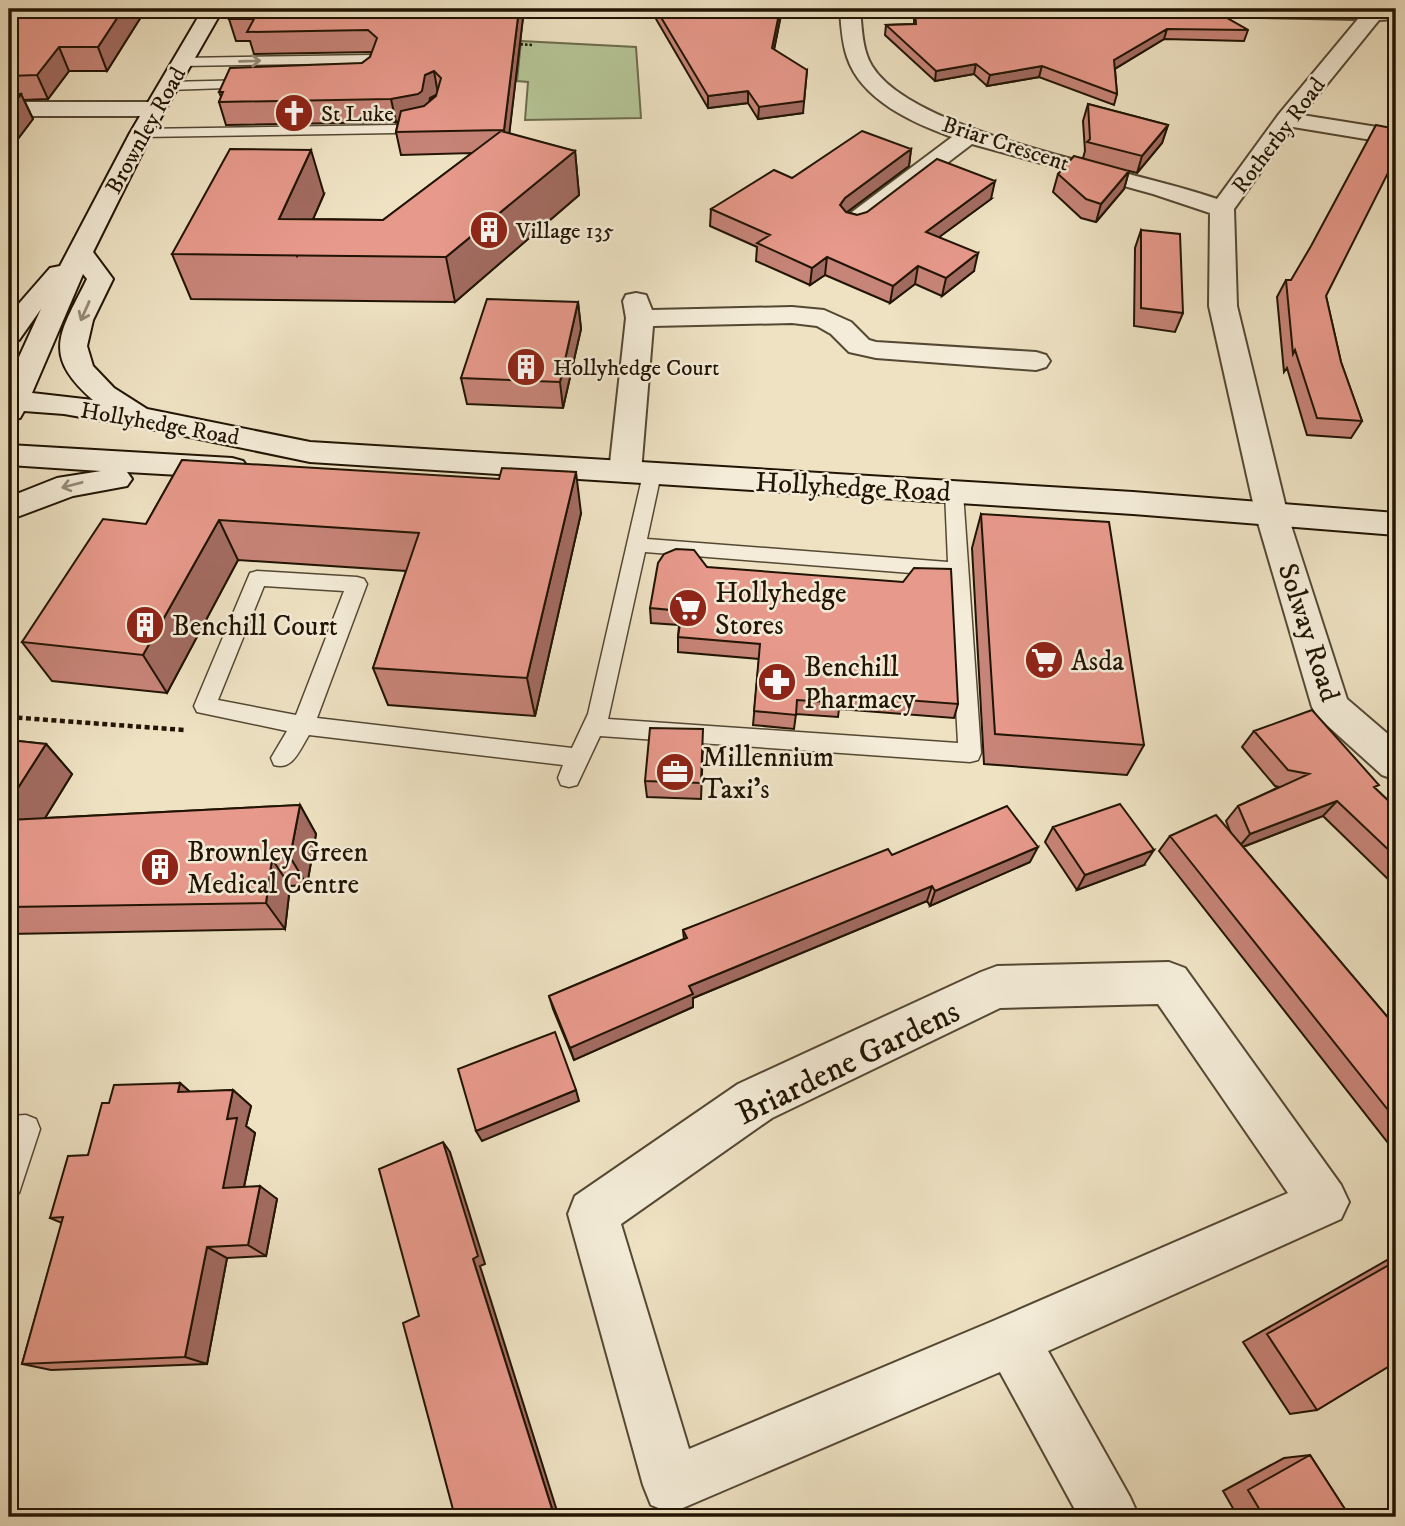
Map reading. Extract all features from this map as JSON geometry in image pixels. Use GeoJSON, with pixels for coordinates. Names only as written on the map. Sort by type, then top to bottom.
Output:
{"type":"FeatureCollection","features":[{"type":"Feature","properties":{"kind":"street","name":"Brownley Road"},"geometry":{"type":"LineString","coordinates":[[10,410],[80,252],[141,133],[213,9]]}},
{"type":"Feature","properties":{"kind":"street","name":"Briar Crescent"},"geometry":{"type":"LineString","coordinates":[[850,9],[855,50],[863,70],[879,88],[913,111],[967,136],[1222,209]]}},
{"type":"Feature","properties":{"kind":"street"},"geometry":{"type":"LineString","coordinates":[[1163,9],[1385,14]]}},
{"type":"Feature","properties":{"kind":"street","name":"Rotherby Road"},"geometry":{"type":"LineString","coordinates":[[1272,516],[1223,306],[1222,209],[1287,119],[1385,14]]}},
{"type":"Feature","properties":{"kind":"street"},"geometry":{"type":"LineString","coordinates":[[9,109],[155,109]]}},
{"type":"Feature","properties":{"kind":"street"},"geometry":{"type":"LineString","coordinates":[[1287,119],[1396,137]]}},
{"type":"Feature","properties":{"kind":"street"},"geometry":{"type":"LineString","coordinates":[[854,222],[967,136]]}},
{"type":"Feature","properties":{"kind":"street","name":"Brownley Road"},"geometry":{"type":"LineString","coordinates":[[9,334],[27,308],[80,252]]}},
{"type":"Feature","properties":{"kind":"street"},"geometry":{"type":"LineString","coordinates":[[80,252],[100,279],[75,334],[73,354],[98,393],[123,408],[156,419]]}},
{"type":"Feature","properties":{"kind":"street"},"geometry":{"type":"LineString","coordinates":[[638,473],[638,310],[824,318],[841,328],[859,346],[876,350],[1036,361]]}},
{"type":"Feature","properties":{"kind":"street","name":"Hollyhedge Road"},"geometry":{"type":"LineString","coordinates":[[10,410],[64,405],[156,419],[310,452],[954,492],[1396,524]]}},
{"type":"Feature","properties":{"kind":"street"},"geometry":{"type":"LineString","coordinates":[[10,410],[276,458]]}},
{"type":"Feature","properties":{"kind":"street","name":"Hollyhedge Road"},"geometry":{"type":"LineString","coordinates":[[9,455],[236,468],[310,452]]}},
{"type":"Feature","properties":{"kind":"street"},"geometry":{"type":"LineString","coordinates":[[9,509],[36,496],[93,480],[182,480],[236,468]]}},
{"type":"Feature","properties":{"kind":"street","name":"Solway Road"},"geometry":{"type":"LineString","coordinates":[[1272,516],[1331,707],[1396,764]]}},
{"type":"Feature","properties":{"kind":"street","name":"Briardene Gardens"},"geometry":{"type":"LineString","coordinates":[[1169,983],[1324,1202],[1012,1340],[671,1485],[593,1214],[755,1101],[997,987],[1169,983]]}},
{"type":"Feature","properties":{"kind":"street"},"geometry":{"type":"LineString","coordinates":[[1012,1340],[1110,1517]]}},
{"type":"Feature","properties":{"kind":"lane"},"geometry":{"type":"LineString","coordinates":[[182,62],[373,59],[367,79],[343,82]]}},
{"type":"Feature","properties":{"kind":"lane"},"geometry":{"type":"LineString","coordinates":[[168,86],[266,84]]}},
{"type":"Feature","properties":{"kind":"lane"},"geometry":{"type":"LineString","coordinates":[[141,133],[395,129],[428,122],[435,117]]}},
{"type":"Feature","properties":{"kind":"lane"},"geometry":{"type":"LineString","coordinates":[[282,758],[303,724],[357,584],[257,578],[205,706],[303,724],[573,768],[599,714],[638,545],[638,473]]}},
{"type":"Feature","properties":{"kind":"lane"},"geometry":{"type":"LineString","coordinates":[[593,727],[970,753],[954,492]]}},
{"type":"Feature","properties":{"kind":"lane"},"geometry":{"type":"LineString","coordinates":[[638,545],[960,570]]}},
{"type":"Feature","properties":{"kind":"lane"},"geometry":{"type":"LineString","coordinates":[[9,1130],[26,1129],[9,1183]]}},
{"type":"Feature","properties":{"kind":"path"},"geometry":{"type":"LineString","coordinates":[[505,44],[532,45]]}},
{"type":"Feature","properties":{"kind":"path"},"geometry":{"type":"LineString","coordinates":[[9,717],[186,730]]}},
{"type":"Feature","properties":{"kind":"green space"},"geometry":{"type":"Polygon","coordinates":[[[521,41],[636,47],[641,118],[525,120],[528,82],[517,81],[521,41]]]}},
{"type":"Feature","properties":{"kind":"building"},"geometry":{"type":"Polygon","coordinates":[[[9,9],[123,9],[98,47],[59,47],[37,75],[9,76],[9,9]]]}},
{"type":"Feature","properties":{"kind":"building"},"geometry":{"type":"Polygon","coordinates":[[[235,9],[519,9],[504,130],[396,132],[401,111],[424,106],[436,96],[441,78],[434,71],[425,75],[422,91],[418,94],[391,99],[219,102],[223,92],[219,92],[230,68],[362,63],[370,57],[377,38],[368,30],[247,32],[254,19],[229,19],[235,9]]]}},
{"type":"Feature","properties":{"kind":"building"},"geometry":{"type":"Polygon","coordinates":[[[656,9],[780,9],[772,48],[807,70],[804,101],[759,107],[748,91],[708,96],[656,9]]]}},
{"type":"Feature","properties":{"kind":"building"},"geometry":{"type":"Polygon","coordinates":[[[915,9],[1059,9],[1060,13],[1139,15],[1137,9],[1211,9],[1248,30],[1167,29],[1114,60],[1117,94],[1042,66],[990,75],[976,64],[936,71],[886,25],[916,24],[915,9]]]}},
{"type":"Feature","properties":{"kind":"building"},"geometry":{"type":"Polygon","coordinates":[[[9,94],[21,94],[9,110],[9,94]]]}},
{"type":"Feature","properties":{"kind":"building"},"geometry":{"type":"Polygon","coordinates":[[[1088,104],[1168,125],[1142,156],[1087,142],[1090,139],[1088,104]]]}},
{"type":"Feature","properties":{"kind":"building"},"geometry":{"type":"Polygon","coordinates":[[[1376,125],[1396,130],[1396,157],[1326,296],[1341,362],[1362,421],[1317,418],[1295,350],[1293,354],[1286,280],[1291,280],[1311,246],[1376,125]]]}},
{"type":"Feature","properties":{"kind":"building"},"geometry":{"type":"Polygon","coordinates":[[[501,131],[575,151],[446,257],[172,254],[230,149],[311,150],[279,219],[383,220],[501,131]]]}},
{"type":"Feature","properties":{"kind":"building"},"geometry":{"type":"Polygon","coordinates":[[[862,131],[911,149],[845,198],[840,205],[846,212],[857,215],[867,212],[937,159],[995,181],[926,232],[978,253],[946,278],[918,266],[893,286],[827,257],[812,268],[757,243],[770,235],[711,209],[774,170],[792,178],[862,131]]]}},
{"type":"Feature","properties":{"kind":"building"},"geometry":{"type":"Polygon","coordinates":[[[1074,156],[1129,171],[1101,204],[1086,199],[1058,174],[1074,156]]]}},
{"type":"Feature","properties":{"kind":"building"},"geometry":{"type":"Polygon","coordinates":[[[1141,230],[1180,234],[1183,313],[1141,308],[1141,230]]]}},
{"type":"Feature","properties":{"kind":"building"},"geometry":{"type":"Polygon","coordinates":[[[487,299],[578,302],[560,382],[461,378],[487,299]]]}},
{"type":"Feature","properties":{"kind":"building"},"geometry":{"type":"Polygon","coordinates":[[[182,460],[499,479],[502,468],[576,472],[527,678],[373,668],[419,533],[219,520],[143,655],[22,642],[103,519],[146,524],[182,460]]]}},
{"type":"Feature","properties":{"kind":"building","name":"Asda"},"geometry":{"type":"Polygon","coordinates":[[[981,514],[1109,522],[1144,745],[995,734],[981,514]]]}},
{"type":"Feature","properties":{"kind":"building"},"geometry":{"type":"Polygon","coordinates":[[[676,549],[694,550],[707,567],[903,582],[914,568],[951,569],[958,704],[840,695],[840,703],[797,700],[796,715],[754,711],[760,644],[678,637],[682,611],[650,608],[658,563],[664,554],[676,549]]]}},
{"type":"Feature","properties":{"kind":"building"},"geometry":{"type":"Polygon","coordinates":[[[1312,710],[1379,785],[1374,787],[1396,808],[1396,857],[1337,801],[1250,834],[1238,806],[1309,774],[1288,770],[1254,731],[1312,710]]]}},
{"type":"Feature","properties":{"kind":"building","name":"Millennium Taxi's"},"geometry":{"type":"Polygon","coordinates":[[[650,728],[703,729],[701,783],[645,781],[650,728]]]}},
{"type":"Feature","properties":{"kind":"building"},"geometry":{"type":"Polygon","coordinates":[[[9,740],[46,744],[9,802],[9,740]]]}},
{"type":"Feature","properties":{"kind":"building"},"geometry":{"type":"Polygon","coordinates":[[[1120,804],[1154,850],[1085,875],[1053,827],[1120,804]]]}},
{"type":"Feature","properties":{"kind":"building"},"geometry":{"type":"Polygon","coordinates":[[[300,805],[290,857],[272,859],[266,903],[9,907],[9,820],[300,805]]]}},
{"type":"Feature","properties":{"kind":"building"},"geometry":{"type":"Polygon","coordinates":[[[1007,806],[1038,847],[935,891],[932,886],[689,986],[693,994],[570,1048],[549,996],[687,938],[683,930],[888,849],[892,855],[1007,806]]]}},
{"type":"Feature","properties":{"kind":"building"},"geometry":{"type":"Polygon","coordinates":[[[1216,815],[1396,1027],[1396,1120],[1170,836],[1216,815]]]}},
{"type":"Feature","properties":{"kind":"building"},"geometry":{"type":"Polygon","coordinates":[[[555,1032],[576,1090],[476,1131],[458,1069],[555,1032]]]}},
{"type":"Feature","properties":{"kind":"building"},"geometry":{"type":"Polygon","coordinates":[[[180,1083],[178,1092],[233,1090],[227,1119],[237,1118],[223,1188],[260,1186],[248,1245],[207,1247],[185,1357],[22,1364],[63,1217],[50,1218],[68,1156],[88,1155],[102,1103],[109,1103],[114,1085],[180,1083]]]}},
{"type":"Feature","properties":{"kind":"building"},"geometry":{"type":"Polygon","coordinates":[[[443,1142],[478,1256],[473,1259],[553,1512],[556,1511],[558,1517],[472,1517],[470,1512],[455,1517],[403,1323],[419,1316],[379,1169],[443,1142]]]}},
{"type":"Feature","properties":{"kind":"building"},"geometry":{"type":"Polygon","coordinates":[[[1396,1261],[1396,1362],[1317,1410],[1267,1334],[1396,1261]]]}},
{"type":"Feature","properties":{"kind":"building"},"geometry":{"type":"Polygon","coordinates":[[[1310,1455],[1350,1517],[1264,1517],[1248,1490],[1310,1455]]]}},
{"type":"Feature","properties":{"kind":"place","name":"St Luke"},"geometry":{"type":"Point","coordinates":[294,113]}},
{"type":"Feature","properties":{"kind":"place","name":"Village 135"},"geometry":{"type":"Point","coordinates":[489,230]}},
{"type":"Feature","properties":{"kind":"place","name":"Hollyhedge Court"},"geometry":{"type":"Point","coordinates":[526,367]}},
{"type":"Feature","properties":{"kind":"place","name":"Hollyhedge Stores"},"geometry":{"type":"Point","coordinates":[688,608]}},
{"type":"Feature","properties":{"kind":"place","name":"Benchill Court"},"geometry":{"type":"Point","coordinates":[145,625]}},
{"type":"Feature","properties":{"kind":"place","name":"Asda"},"geometry":{"type":"Point","coordinates":[1044,660]}},
{"type":"Feature","properties":{"kind":"place","name":"Benchill Pharmacy"},"geometry":{"type":"Point","coordinates":[777,682]}},
{"type":"Feature","properties":{"kind":"place","name":"Millennium Taxi's"},"geometry":{"type":"Point","coordinates":[675,772]}},
{"type":"Feature","properties":{"kind":"place","name":"Brownley Green Medical Centre"},"geometry":{"type":"Point","coordinates":[160,867]}}]}
